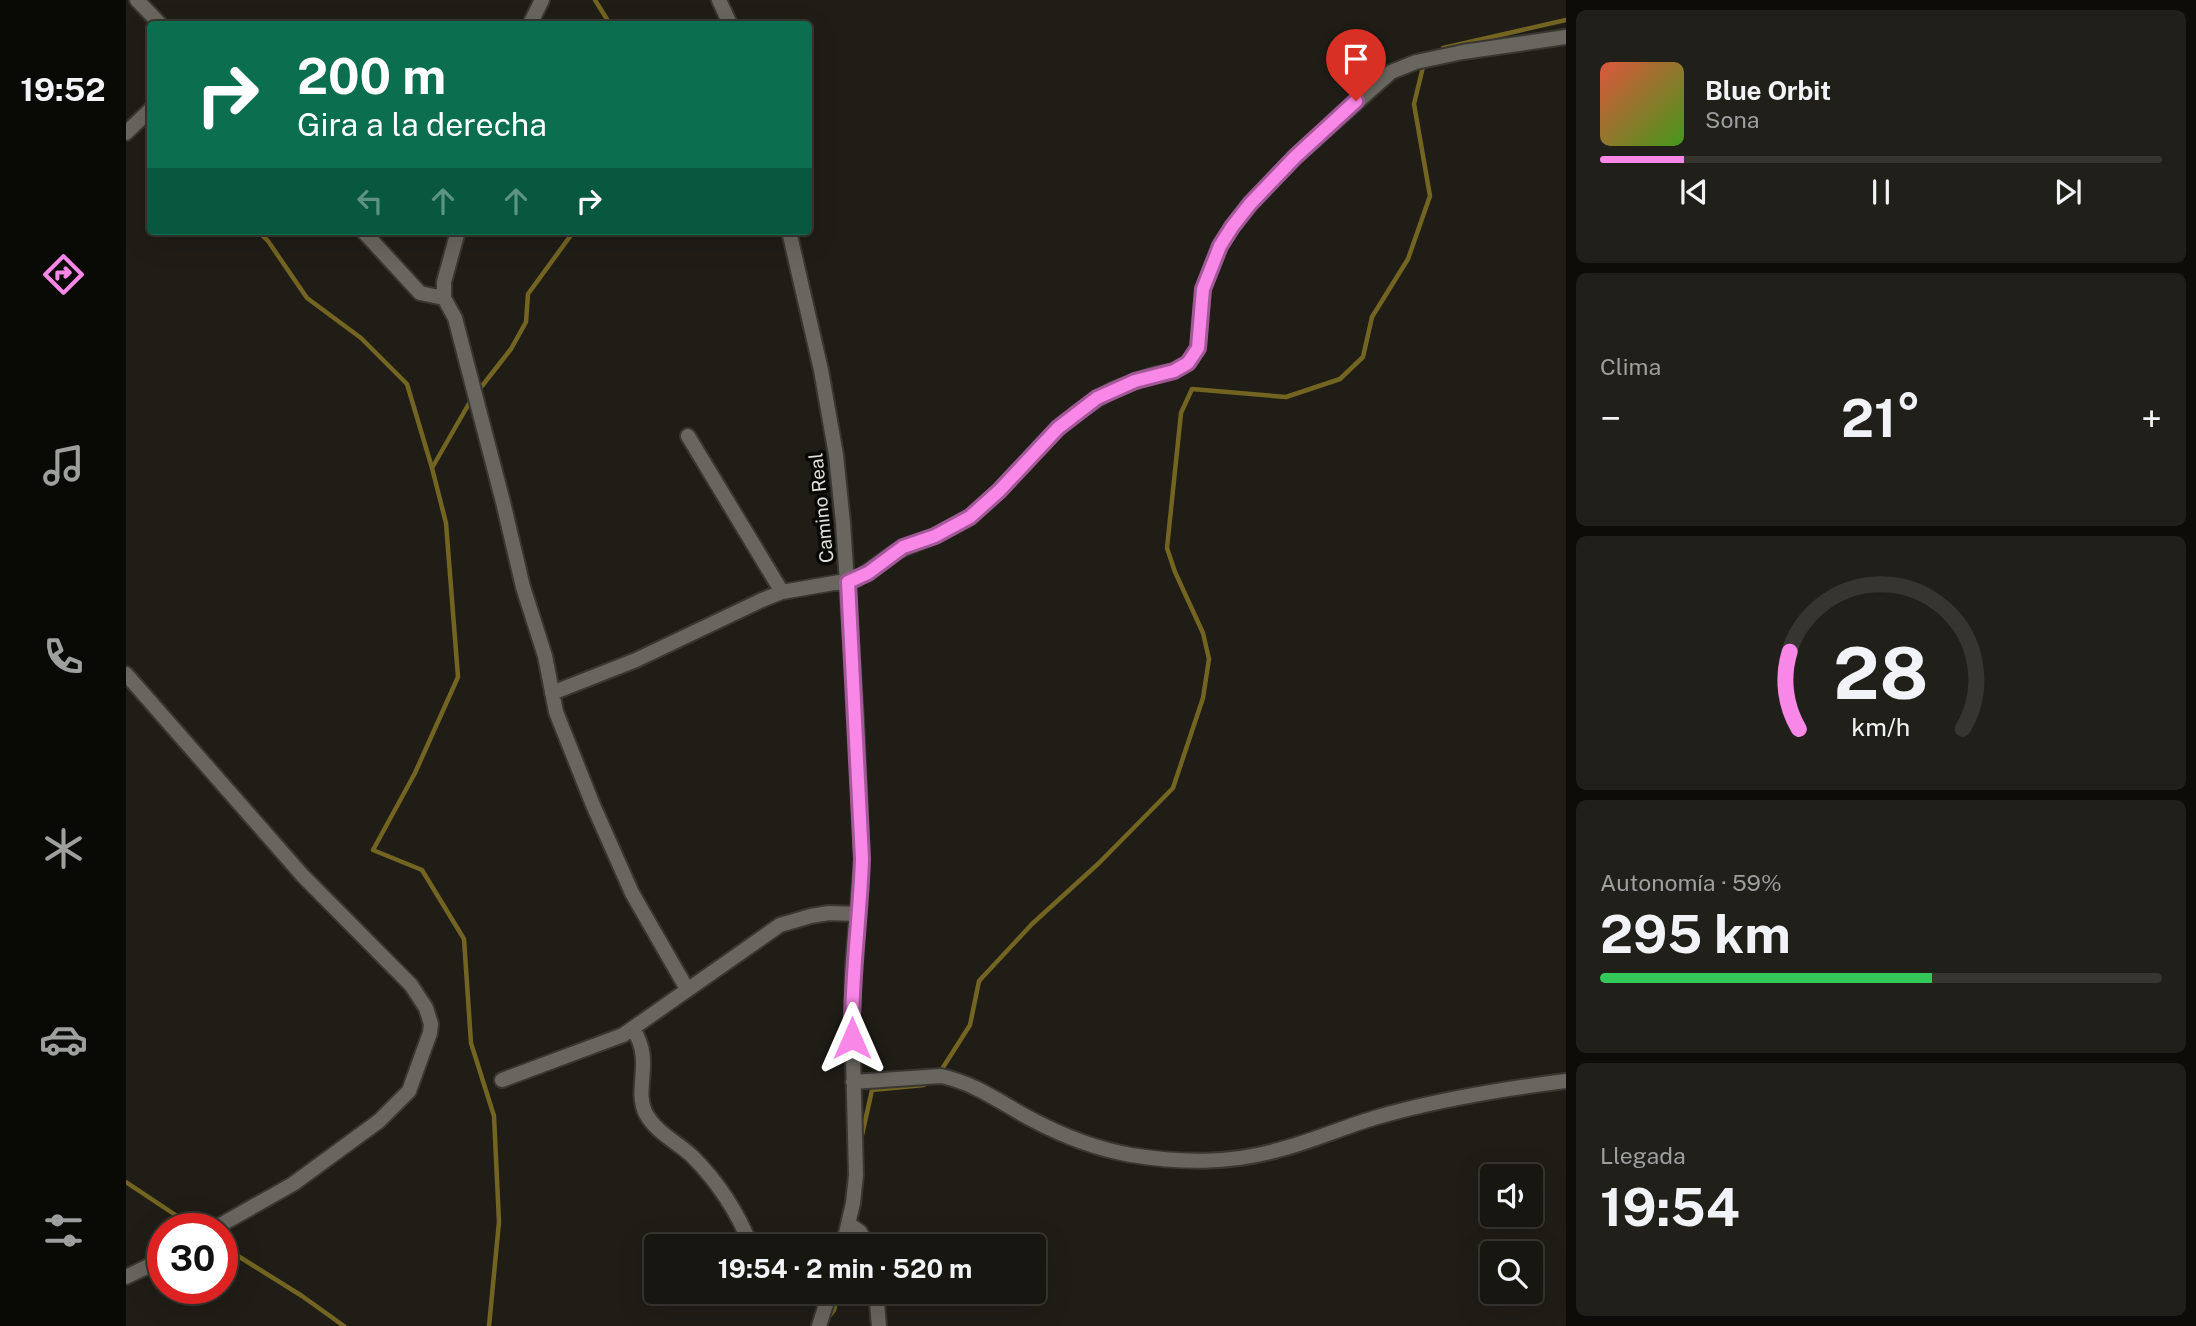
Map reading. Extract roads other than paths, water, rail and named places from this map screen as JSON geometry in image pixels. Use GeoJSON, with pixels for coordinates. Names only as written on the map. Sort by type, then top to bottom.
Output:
{"type":"FeatureCollection","features":[{"type":"Feature","properties":{"kind":"street"},"geometry":{"type":"LineString","coordinates":[[137,0],[157,21]]}},
{"type":"Feature","properties":{"kind":"street"},"geometry":{"type":"LineString","coordinates":[[532,21],[542,0]]}},
{"type":"Feature","properties":{"kind":"street"},"geometry":{"type":"LineString","coordinates":[[719,0],[729,21]]}},
{"type":"Feature","properties":{"kind":"street"},"geometry":{"type":"LineString","coordinates":[[552,693],[636,660],[762,600],[782,593],[848,582],[868,573],[903,547],[935,536],[970,517],[999,491],[1058,428],[1097,398],[1135,381],[1174,371],[1188,363],[1198,348],[1203,289],[1220,246],[1232,227],[1295,157],[1384,77],[1402,66],[1428,60],[1546,38],[1566,37]]}},
{"type":"Feature","properties":{"kind":"street"},"geometry":{"type":"LineString","coordinates":[[126,133],[147,113]]}},
{"type":"Feature","properties":{"kind":"street"},"geometry":{"type":"LineString","coordinates":[[366,235],[420,293],[443,298]]}},
{"type":"Feature","properties":{"kind":"street"},"geometry":{"type":"LineString","coordinates":[[457,235],[446,269],[443,298],[456,318],[525,597],[545,656],[556,712],[632,893],[666,948],[687,989]]}},
{"type":"Feature","properties":{"kind":"street","name":"Camino Real"},"geometry":{"type":"LineString","coordinates":[[790,235],[821,370],[836,455],[848,582],[862,859],[853,966],[856,1175],[846,1234]]}},
{"type":"Feature","properties":{"kind":"street"},"geometry":{"type":"LineString","coordinates":[[688,436],[782,593]]}},
{"type":"Feature","properties":{"kind":"street"},"geometry":{"type":"LineString","coordinates":[[126,674],[296,868],[411,985],[426,1008],[431,1024],[409,1091],[399,1103],[379,1121],[293,1184],[238,1216]]}},
{"type":"Feature","properties":{"kind":"street"},"geometry":{"type":"LineString","coordinates":[[502,1080],[608,1042],[633,1029],[780,925],[830,913],[858,914]]}},
{"type":"Feature","properties":{"kind":"street"},"geometry":{"type":"LineString","coordinates":[[633,1029],[641,1046],[644,1062],[641,1098],[646,1115],[695,1159],[711,1178],[746,1234]]}},
{"type":"Feature","properties":{"kind":"street"},"geometry":{"type":"LineString","coordinates":[[853,1082],[941,1076],[955,1079],[1073,1138],[1127,1154],[1209,1162],[1278,1150],[1400,1112],[1507,1089],[1566,1080]]}},
{"type":"Feature","properties":{"kind":"street"},"geometry":{"type":"LineString","coordinates":[[849,1224],[861,1234]]}},
{"type":"Feature","properties":{"kind":"street"},"geometry":{"type":"LineString","coordinates":[[126,1277],[147,1267]]}},
{"type":"Feature","properties":{"kind":"street"},"geometry":{"type":"LineString","coordinates":[[819,1326],[826,1304]]}},
{"type":"Feature","properties":{"kind":"street"},"geometry":{"type":"LineString","coordinates":[[877,1304],[880,1326]]}},
{"type":"Feature","properties":{"kind":"waterway"},"geometry":{"type":"LineString","coordinates":[[595,0],[608,21]]}},
{"type":"Feature","properties":{"kind":"waterway"},"geometry":{"type":"LineString","coordinates":[[1443,48],[1566,20]]}},
{"type":"Feature","properties":{"kind":"waterway"},"geometry":{"type":"LineString","coordinates":[[942,1069],[970,1025],[979,981],[1032,924],[1099,863],[1173,788],[1203,698],[1209,659],[1203,633],[1167,548],[1181,413],[1192,389],[1286,397],[1340,379],[1363,357],[1372,317],[1408,259],[1430,196],[1414,104],[1423,67]]}},
{"type":"Feature","properties":{"kind":"waterway"},"geometry":{"type":"LineString","coordinates":[[262,235],[307,298],[361,338],[407,384],[432,468]]}},
{"type":"Feature","properties":{"kind":"waterway"},"geometry":{"type":"LineString","coordinates":[[482,386],[511,349],[526,322],[528,294],[571,235]]}},
{"type":"Feature","properties":{"kind":"waterway"},"geometry":{"type":"LineString","coordinates":[[471,400],[432,468],[446,523],[458,677],[415,773],[373,850],[422,870],[464,939],[471,1043],[494,1116],[499,1222],[489,1326]]}},
{"type":"Feature","properties":{"kind":"waterway"},"geometry":{"type":"LineString","coordinates":[[862,1135],[872,1090],[924,1085]]}},
{"type":"Feature","properties":{"kind":"waterway"},"geometry":{"type":"LineString","coordinates":[[126,1182],[172,1213]]}},
{"type":"Feature","properties":{"kind":"waterway"},"geometry":{"type":"LineString","coordinates":[[238,1256],[344,1326]]}},
{"type":"Feature","properties":{"kind":"waterway"},"geometry":{"type":"LineString","coordinates":[[827,1319],[836,1304]]}}]}
